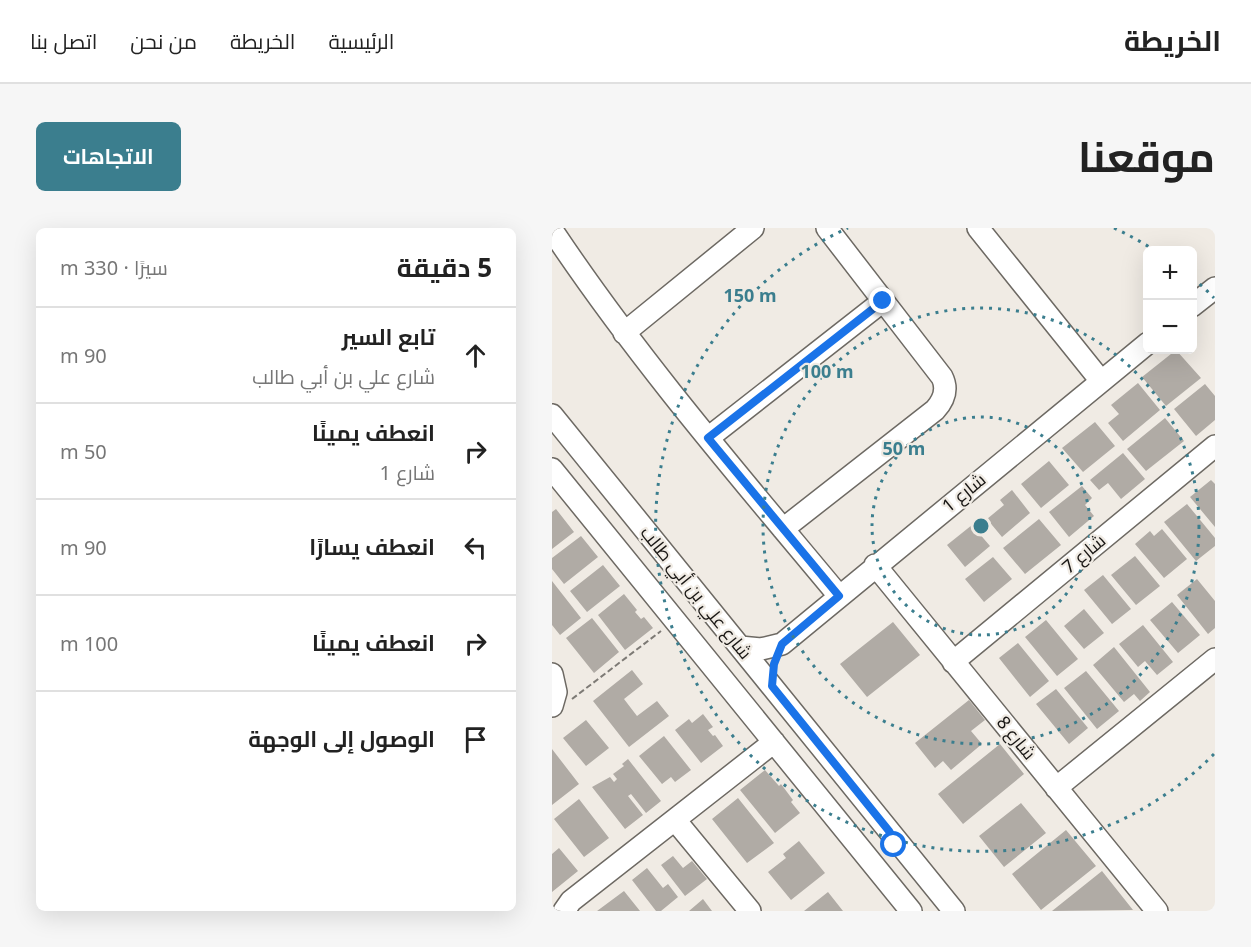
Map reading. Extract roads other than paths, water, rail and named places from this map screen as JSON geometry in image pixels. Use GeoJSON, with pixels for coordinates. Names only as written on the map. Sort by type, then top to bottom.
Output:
{"type":"FeatureCollection","features":[{"type":"Feature","properties":{"kind":"street"},"geometry":{"type":"LineString","coordinates":[[624,333],[753,228]]}},
{"type":"Feature","properties":{"kind":"street"},"geometry":{"type":"LineString","coordinates":[[978,228],[1101,381]]}},
{"type":"Feature","properties":{"kind":"street"},"geometry":{"type":"LineString","coordinates":[[783,529],[935,410],[943,398],[945,384],[942,377],[883,301],[833,230]]}},
{"type":"Feature","properties":{"kind":"street"},"geometry":{"type":"LineString","coordinates":[[556,231],[624,333],[839,596]]}},
{"type":"Feature","properties":{"kind":"street"},"geometry":{"type":"LineString","coordinates":[[1197,302],[1215,288]]}},
{"type":"Feature","properties":{"kind":"street"},"geometry":{"type":"LineString","coordinates":[[708,438],[883,301]]}},
{"type":"Feature","properties":{"kind":"street","name":"شارع 1"},"geometry":{"type":"LineString","coordinates":[[782,644],[875,565],[1143,347]]}},
{"type":"Feature","properties":{"kind":"street","name":"شارع علي بن أبي طالب"},"geometry":{"type":"LineString","coordinates":[[552,415],[954,911]]}},
{"type":"Feature","properties":{"kind":"street","name":"شارع 7"},"geometry":{"type":"LineString","coordinates":[[953,662],[1215,446]]}},
{"type":"Feature","properties":{"kind":"street","name":"شارع علي بن أبي طالب"},"geometry":{"type":"LineString","coordinates":[[552,469],[911,911]]}},
{"type":"Feature","properties":{"kind":"street","name":"شارع 8"},"geometry":{"type":"LineString","coordinates":[[875,565],[1156,911]]}},
{"type":"Feature","properties":{"kind":"street"},"geometry":{"type":"LineString","coordinates":[[740,647],[761,649],[782,644]]}},
{"type":"Feature","properties":{"kind":"street"},"geometry":{"type":"LineString","coordinates":[[772,686],[774,664],[782,644]]}},
{"type":"Feature","properties":{"kind":"street"},"geometry":{"type":"LineString","coordinates":[[1056,788],[1215,659]]}},
{"type":"Feature","properties":{"kind":"street"},"geometry":{"type":"LineString","coordinates":[[552,674],[556,692],[552,706]]}},
{"type":"Feature","properties":{"kind":"street"},"geometry":{"type":"LineString","coordinates":[[564,911],[571,901],[774,742]]}},
{"type":"Feature","properties":{"kind":"street"},"geometry":{"type":"LineString","coordinates":[[675,820],[750,911]]}},
{"type":"Feature","properties":{"kind":"street"},"geometry":{"type":"LineString","coordinates":[[865,854],[874,859],[889,854],[894,840],[889,831]]}},
{"type":"Feature","properties":{"kind":"street"},"geometry":{"type":"LineString","coordinates":[[895,891],[897,881],[903,874],[912,870],[922,872]]}}]}
